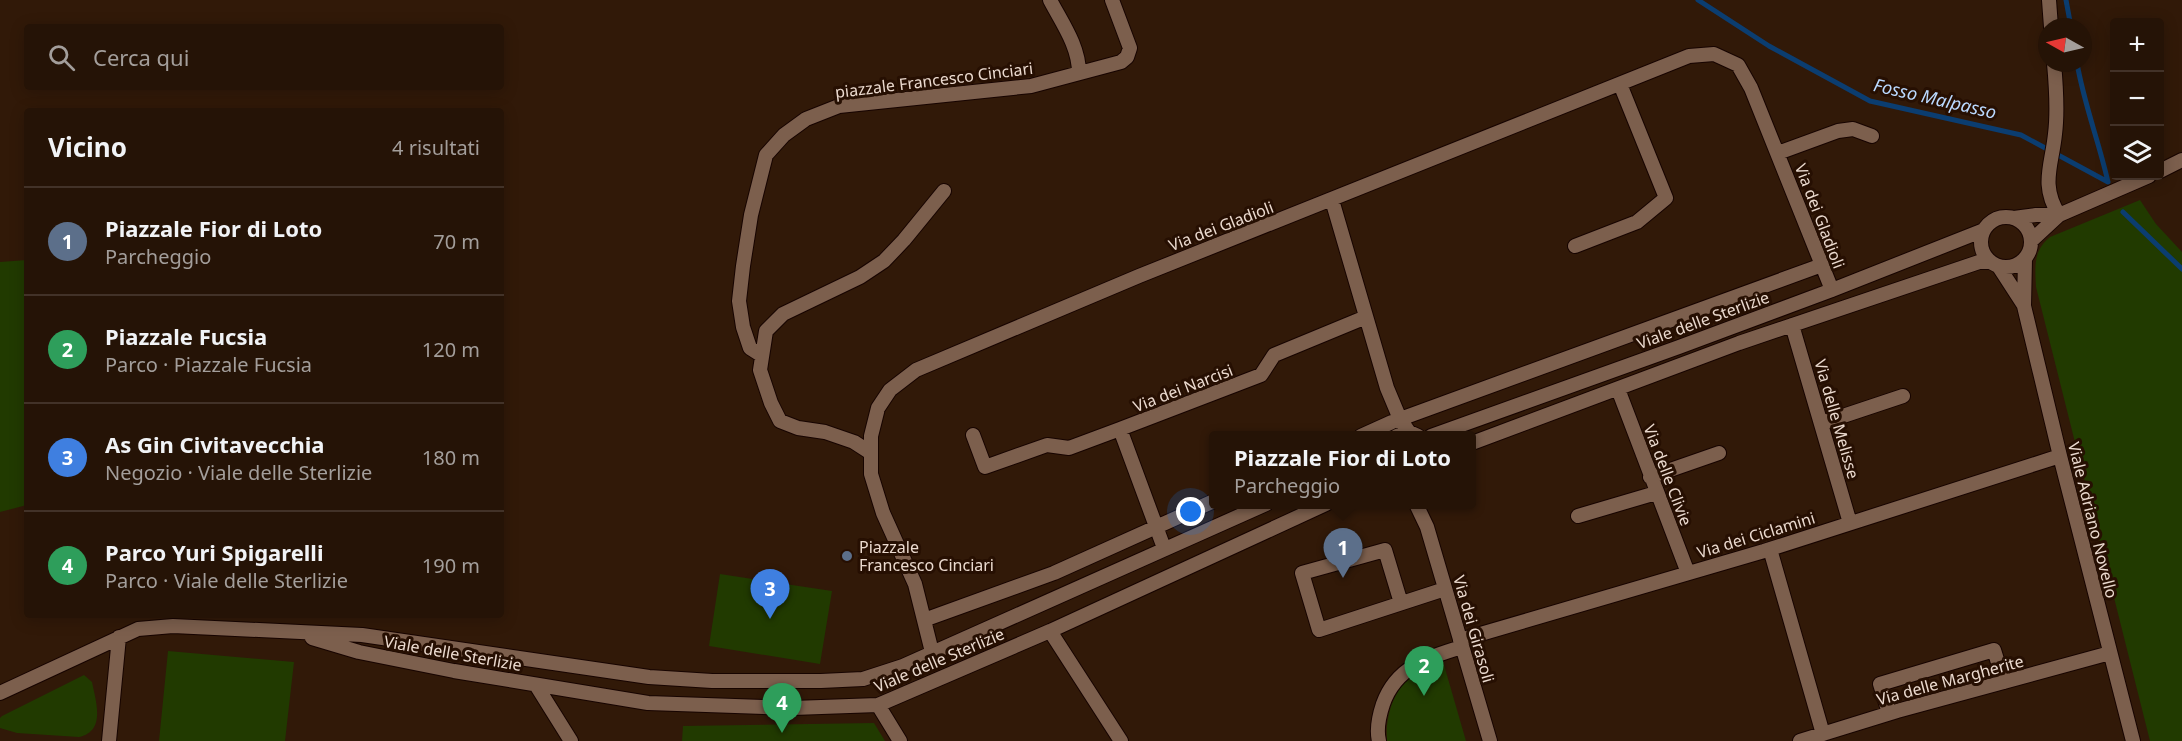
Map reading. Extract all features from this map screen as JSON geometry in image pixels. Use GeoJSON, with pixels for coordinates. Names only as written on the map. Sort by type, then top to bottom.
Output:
{"type":"FeatureCollection","features":[{"type":"Feature","properties":{"kind":"street"},"geometry":{"type":"LineString","coordinates":[[1050,0],[1074,45],[1079,73]]}},
{"type":"Feature","properties":{"kind":"street","name":"piazzale Francesco Cinciari"},"geometry":{"type":"LineString","coordinates":[[761,356],[750,348],[743,327],[739,301],[742,266],[751,214],[766,155],[784,135],[806,119],[838,106],[1031,86],[1120,62],[1127,57],[1130,48],[1112,0]]}},
{"type":"Feature","properties":{"kind":"street"},"geometry":{"type":"LineString","coordinates":[[2049,0],[2050,18]]}},
{"type":"Feature","properties":{"kind":"street","name":"Via dei Gladioli"},"geometry":{"type":"LineString","coordinates":[[932,652],[915,584],[883,513],[871,474],[871,436],[878,408],[890,390],[916,370],[1139,276],[1689,56],[1714,54],[1738,64],[1751,88],[1832,290]]}},
{"type":"Feature","properties":{"kind":"street"},"geometry":{"type":"LineString","coordinates":[[2054,72],[2056,132],[2048,173],[2050,201],[2059,215]]}},
{"type":"Feature","properties":{"kind":"street"},"geometry":{"type":"LineString","coordinates":[[1575,246],[1637,222],[1666,198],[1620,84]]}},
{"type":"Feature","properties":{"kind":"street","name":"Via dei Gladioli"},"geometry":{"type":"LineString","coordinates":[[1778,153],[1839,131],[1852,129],[1872,136]]}},
{"type":"Feature","properties":{"kind":"street"},"geometry":{"type":"LineString","coordinates":[[2164,169],[2182,160]]}},
{"type":"Feature","properties":{"kind":"street"},"geometry":{"type":"LineString","coordinates":[[2059,215],[1997,218],[1984,230],[1981,247],[1994,264],[2013,267],[2025,259],[2032,240],[2059,215],[2140,180]]}},
{"type":"Feature","properties":{"kind":"street","name":"piazzale Francesco Cinciari"},"geometry":{"type":"LineString","coordinates":[[871,453],[854,442],[825,432],[798,428],[780,421],[771,403],[760,370],[766,331],[783,314],[860,277],[884,261],[944,191]]}},
{"type":"Feature","properties":{"kind":"street"},"geometry":{"type":"LineString","coordinates":[[1332,200],[1401,430]]}},
{"type":"Feature","properties":{"kind":"street"},"geometry":{"type":"LineString","coordinates":[[2014,218],[2026,226],[2032,240]]}},
{"type":"Feature","properties":{"kind":"street","name":"Viale delle Sterlizie"},"geometry":{"type":"LineString","coordinates":[[1442,431],[1832,290],[1984,230]]}},
{"type":"Feature","properties":{"kind":"street","name":"Viale Adriano Novello"},"geometry":{"type":"LineString","coordinates":[[2025,259],[2024,306],[2133,741]]}},
{"type":"Feature","properties":{"kind":"street","name":"Viale delle Sterlizie"},"geometry":{"type":"LineString","coordinates":[[1476,442],[1792,326],[1979,262],[1994,264]]}},
{"type":"Feature","properties":{"kind":"street","name":"Viale Adriano Novello"},"geometry":{"type":"LineString","coordinates":[[1994,264],[2024,306]]}},
{"type":"Feature","properties":{"kind":"street","name":"Viale delle Sterlizie"},"geometry":{"type":"LineString","coordinates":[[1401,430],[1822,265]]}},
{"type":"Feature","properties":{"kind":"street","name":"Via dei Narcisi"},"geometry":{"type":"LineString","coordinates":[[1164,548],[1119,429],[1262,375],[1274,355],[1366,317]]}},
{"type":"Feature","properties":{"kind":"street","name":"Via delle Melisse"},"geometry":{"type":"LineString","coordinates":[[1792,326],[1850,523]]}},
{"type":"Feature","properties":{"kind":"street","name":"Via delle Clivie"},"geometry":{"type":"LineString","coordinates":[[1618,389],[1656,494],[1688,573]]}},
{"type":"Feature","properties":{"kind":"street"},"geometry":{"type":"LineString","coordinates":[[1821,423],[1903,396]]}},
{"type":"Feature","properties":{"kind":"street"},"geometry":{"type":"LineString","coordinates":[[973,435],[985,467],[1047,444],[1069,448],[1119,429]]}},
{"type":"Feature","properties":{"kind":"street"},"geometry":{"type":"LineString","coordinates":[[1650,477],[1719,453]]}},
{"type":"Feature","properties":{"kind":"street","name":"Via dei Ciclamini"},"geometry":{"type":"LineString","coordinates":[[1379,741],[1379,715],[1388,691],[1397,680],[1411,667],[1461,644],[1770,549],[2060,456]]}},
{"type":"Feature","properties":{"kind":"street"},"geometry":{"type":"LineString","coordinates":[[1578,516],[1656,494]]}},
{"type":"Feature","properties":{"kind":"street"},"geometry":{"type":"LineString","coordinates":[[924,620],[1054,573],[1209,503]]}},
{"type":"Feature","properties":{"kind":"street","name":"Viale delle Sterlizie"},"geometry":{"type":"LineString","coordinates":[[0,693],[138,629],[173,626],[362,635],[649,677],[712,681],[863,679],[903,666],[1254,509]]}},
{"type":"Feature","properties":{"kind":"street","name":"Viale delle Sterlizie"},"geometry":{"type":"LineString","coordinates":[[290,631],[359,652],[454,671],[648,703],[794,708],[878,705],[1050,631],[1315,509]]}},
{"type":"Feature","properties":{"kind":"street","name":"Via dei Girasoli"},"geometry":{"type":"LineString","coordinates":[[1418,509],[1426,526],[1490,741]]}},
{"type":"Feature","properties":{"kind":"street","name":"Via dei Girasoli"},"geometry":{"type":"LineString","coordinates":[[1425,509],[1426,526]]}},
{"type":"Feature","properties":{"kind":"street"},"geometry":{"type":"LineString","coordinates":[[1770,549],[1823,734]]}},
{"type":"Feature","properties":{"kind":"street"},"geometry":{"type":"LineString","coordinates":[[1401,603],[1385,550],[1302,573],[1319,630],[1445,589]]}},
{"type":"Feature","properties":{"kind":"street"},"geometry":{"type":"LineString","coordinates":[[1050,631],[1121,741]]}},
{"type":"Feature","properties":{"kind":"street"},"geometry":{"type":"LineString","coordinates":[[109,741],[119,637]]}},
{"type":"Feature","properties":{"kind":"street"},"geometry":{"type":"LineString","coordinates":[[1889,713],[1880,684],[1994,650],[2004,682]]}},
{"type":"Feature","properties":{"kind":"street","name":"Via delle Margherite"},"geometry":{"type":"LineString","coordinates":[[1800,741],[1889,713],[2110,653]]}},
{"type":"Feature","properties":{"kind":"street"},"geometry":{"type":"LineString","coordinates":[[536,685],[571,741]]}},
{"type":"Feature","properties":{"kind":"street"},"geometry":{"type":"LineString","coordinates":[[878,705],[900,741]]}},
{"type":"Feature","properties":{"kind":"green space"},"geometry":{"type":"Polygon","coordinates":[[[2140,200],[2156,224],[2182,252],[2182,741],[2150,741],[2036,287],[2038,253],[2044,242],[2050,237],[2140,200]]]}},
{"type":"Feature","properties":{"kind":"green space"},"geometry":{"type":"Polygon","coordinates":[[[24,260],[24,506],[0,512],[0,262],[24,260]]]}},
{"type":"Feature","properties":{"kind":"green space"},"geometry":{"type":"Polygon","coordinates":[[[720,574],[832,591],[820,664],[709,646],[720,574]]]}},
{"type":"Feature","properties":{"kind":"green space"},"geometry":{"type":"Polygon","coordinates":[[[168,651],[294,662],[285,741],[159,741],[168,651]]]}},
{"type":"Feature","properties":{"kind":"green space"},"geometry":{"type":"Polygon","coordinates":[[[1442,658],[1466,741],[1387,741],[1389,712],[1402,686],[1416,672],[1442,658]]]}},
{"type":"Feature","properties":{"kind":"green space"},"geometry":{"type":"Polygon","coordinates":[[[84,675],[92,682],[97,707],[96,722],[87,734],[79,737],[17,733],[0,728],[2,716],[84,675]]]}},
{"type":"Feature","properties":{"kind":"green space"},"geometry":{"type":"Polygon","coordinates":[[[874,723],[885,741],[682,741],[683,726],[874,723]]]}},
{"type":"Feature","properties":{"kind":"waterway","name":"Fosso Malpasso"},"geometry":{"type":"LineString","coordinates":[[1698,0],[1769,46],[1870,101],[2021,135],[2108,182]]}},
{"type":"Feature","properties":{"kind":"waterway"},"geometry":{"type":"LineString","coordinates":[[2066,0],[2069,18]]}},
{"type":"Feature","properties":{"kind":"waterway"},"geometry":{"type":"LineString","coordinates":[[2079,72],[2108,182]]}},
{"type":"Feature","properties":{"kind":"waterway","name":"Fosso Malpasso"},"geometry":{"type":"LineString","coordinates":[[2123,212],[2182,269]]}},
{"type":"Feature","properties":{"kind":"place","name":"Piazzale Francesco Cinciari"},"geometry":{"type":"Point","coordinates":[847,556]}},
{"type":"Feature","properties":{"kind":"place","name":"Piazzale Fior di Loto"},"geometry":{"type":"Point","coordinates":[1343,578]}},
{"type":"Feature","properties":{"kind":"place","name":"As Gin Civitavecchia"},"geometry":{"type":"Point","coordinates":[770,619]}},
{"type":"Feature","properties":{"kind":"place","name":"Piazzale Fucsia"},"geometry":{"type":"Point","coordinates":[1424,696]}},
{"type":"Feature","properties":{"kind":"place","name":"Parco Yuri Spigarelli"},"geometry":{"type":"Point","coordinates":[782,733]}}]}
